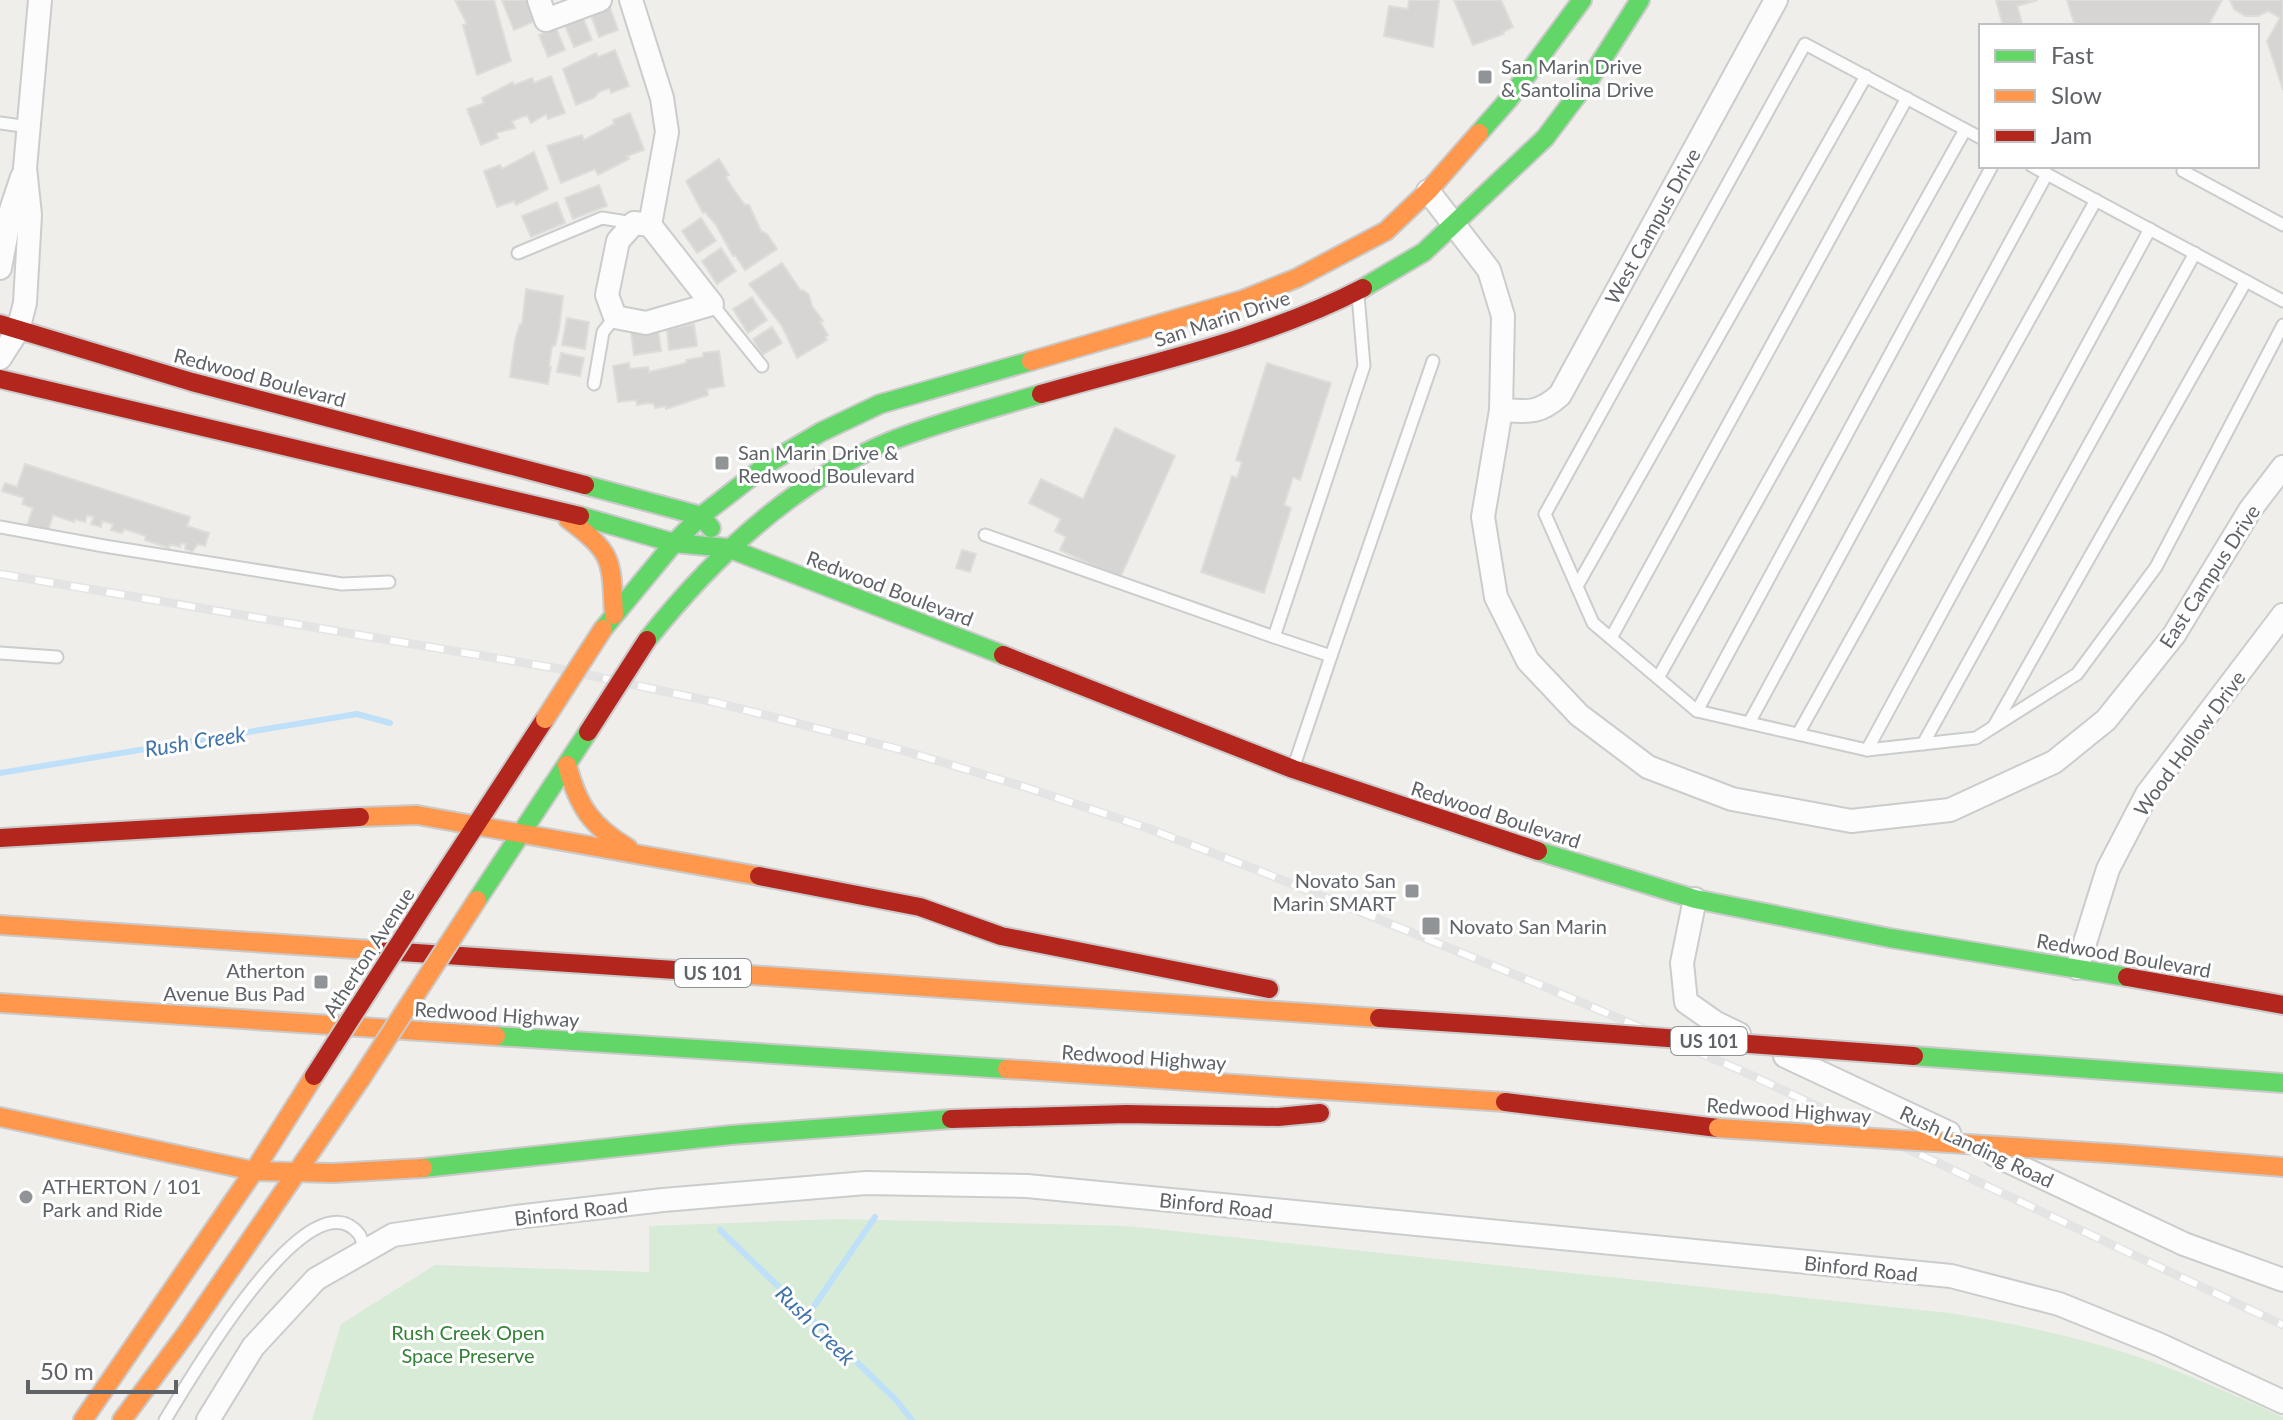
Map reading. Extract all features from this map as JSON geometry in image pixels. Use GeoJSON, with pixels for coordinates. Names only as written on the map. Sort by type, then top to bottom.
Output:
{"type":"FeatureCollection","features":[{"type":"Feature","properties":{"kind":"main road","name":"San Marin Drive"},"geometry":{"type":"LineString","coordinates":[[701,516],[772,461],[821,432],[880,404],[1242,300],[1297,278],[1386,231],[1428,191],[1509,99],[1582,0]]}},
{"type":"Feature","properties":{"kind":"main road","name":"San Marin Drive"},"geometry":{"type":"LineString","coordinates":[[728,548],[804,490],[851,461],[894,440],[954,419],[1239,339],[1330,305],[1388,275],[1424,252],[1545,138],[1610,49],[1640,0]]}},
{"type":"Feature","properties":{"kind":"main road","name":"Redwood Boulevard"},"geometry":{"type":"LineString","coordinates":[[9,327],[192,382],[701,516],[728,548]]}},
{"type":"Feature","properties":{"kind":"main road","name":"Redwood Boulevard"},"geometry":{"type":"LineString","coordinates":[[0,379],[556,509],[674,543],[728,548],[1293,769],[1486,835],[1695,899],[1890,938],[2283,1005]]}},
{"type":"Feature","properties":{"kind":"main road"},"geometry":{"type":"LineString","coordinates":[[556,509],[596,540],[611,564],[608,622]]}},
{"type":"Feature","properties":{"kind":"main road","name":"Atherton Avenue"},"geometry":{"type":"LineString","coordinates":[[83,1420],[254,1171],[608,622],[674,543],[701,516]]}},
{"type":"Feature","properties":{"kind":"main road"},"geometry":{"type":"LineString","coordinates":[[122,1420],[188,1331],[360,1080],[647,640],[685,592],[728,548]]}},
{"type":"Feature","properties":{"kind":"main road"},"geometry":{"type":"LineString","coordinates":[[567,765],[573,791],[592,825],[639,853]]}},
{"type":"Feature","properties":{"kind":"main road"},"geometry":{"type":"LineString","coordinates":[[0,838],[417,815],[639,853],[920,907],[1001,936],[1426,1020]]}},
{"type":"Feature","properties":{"kind":"main road","name":"US 101"},"geometry":{"type":"LineString","coordinates":[[0,925],[1426,1020],[2283,1083]]}},
{"type":"Feature","properties":{"kind":"main road","name":"Redwood Highway"},"geometry":{"type":"LineString","coordinates":[[0,1003],[1494,1101],[1718,1128],[2283,1167]]}},
{"type":"Feature","properties":{"kind":"main road"},"geometry":{"type":"LineString","coordinates":[[0,1117],[254,1171],[296,1174],[439,1166],[760,1133],[965,1118],[1202,1114],[1303,1117],[1390,1096]]}},
{"type":"Feature","properties":{"kind":"street"},"geometry":{"type":"LineString","coordinates":[[0,358],[9,327],[25,303],[30,215],[25,168],[40,0]]}},
{"type":"Feature","properties":{"kind":"street"},"geometry":{"type":"LineString","coordinates":[[539,0],[546,20],[600,0]]}},
{"type":"Feature","properties":{"kind":"street"},"geometry":{"type":"LineString","coordinates":[[631,0],[662,98],[667,132],[642,224],[618,241],[607,295],[615,317],[646,323],[712,304],[642,224]]}},
{"type":"Feature","properties":{"kind":"street","name":"West Campus Drive"},"geometry":{"type":"LineString","coordinates":[[1501,410],[1532,412],[1547,407],[1560,395],[1776,0]]}},
{"type":"Feature","properties":{"kind":"street"},"geometry":{"type":"LineString","coordinates":[[0,268],[11,210],[25,168]]}},
{"type":"Feature","properties":{"kind":"street","name":"East Campus Drive"},"geometry":{"type":"LineString","coordinates":[[1428,191],[1489,270],[1503,316],[1501,410],[1483,517],[1496,597],[1528,661],[1579,715],[1648,767],[1732,799],[1851,821],[1950,810],[2054,762],[2106,720],[2174,635],[2250,510],[2283,467]]}},
{"type":"Feature","properties":{"kind":"street","name":"Wood Hollow Drive"},"geometry":{"type":"LineString","coordinates":[[2077,968],[2108,869],[2147,794],[2283,615]]}},
{"type":"Feature","properties":{"kind":"street","name":"Rush Landing Road"},"geometry":{"type":"LineString","coordinates":[[1695,899],[1682,963],[1686,1002],[1716,1023],[2184,1244],[2283,1280]]}},
{"type":"Feature","properties":{"kind":"street","name":"Binford Road"},"geometry":{"type":"LineString","coordinates":[[208,1420],[253,1347],[316,1279],[393,1235],[663,1200],[866,1183],[1027,1186],[1951,1276],[2059,1304],[2158,1344],[2283,1402]]}},
{"type":"Feature","properties":{"kind":"lane"},"geometry":{"type":"LineString","coordinates":[[1979,137],[1805,44],[1545,514],[1593,623],[1697,711],[1867,750],[1976,738],[2077,674],[2156,567],[2283,325]]}},
{"type":"Feature","properties":{"kind":"lane"},"geometry":{"type":"LineString","coordinates":[[1577,586],[1866,76]]}},
{"type":"Feature","properties":{"kind":"lane"},"geometry":{"type":"LineString","coordinates":[[1611,638],[1907,98]]}},
{"type":"Feature","properties":{"kind":"lane"},"geometry":{"type":"LineString","coordinates":[[0,123],[29,127]]}},
{"type":"Feature","properties":{"kind":"lane"},"geometry":{"type":"LineString","coordinates":[[1658,678],[1965,130]]}},
{"type":"Feature","properties":{"kind":"lane"},"geometry":{"type":"LineString","coordinates":[[1697,711],[1991,168]]}},
{"type":"Feature","properties":{"kind":"lane"},"geometry":{"type":"LineString","coordinates":[[2036,168],[2283,301]]}},
{"type":"Feature","properties":{"kind":"lane"},"geometry":{"type":"LineString","coordinates":[[2183,171],[2283,225]]}},
{"type":"Feature","properties":{"kind":"lane"},"geometry":{"type":"LineString","coordinates":[[1749,723],[2047,174]]}},
{"type":"Feature","properties":{"kind":"lane"},"geometry":{"type":"LineString","coordinates":[[1798,734],[2096,200]]}},
{"type":"Feature","properties":{"kind":"lane"},"geometry":{"type":"LineString","coordinates":[[518,253],[602,218],[642,224]]}},
{"type":"Feature","properties":{"kind":"lane"},"geometry":{"type":"LineString","coordinates":[[1867,750],[2150,229]]}},
{"type":"Feature","properties":{"kind":"lane"},"geometry":{"type":"LineString","coordinates":[[1923,744],[2195,253]]}},
{"type":"Feature","properties":{"kind":"lane"},"geometry":{"type":"LineString","coordinates":[[1993,728],[2246,281]]}},
{"type":"Feature","properties":{"kind":"lane"},"geometry":{"type":"LineString","coordinates":[[1274,637],[1364,366],[1357,291]]}},
{"type":"Feature","properties":{"kind":"lane"},"geometry":{"type":"LineString","coordinates":[[712,304],[762,366]]}},
{"type":"Feature","properties":{"kind":"lane"},"geometry":{"type":"LineString","coordinates":[[594,384],[603,332],[615,317]]}},
{"type":"Feature","properties":{"kind":"lane"},"geometry":{"type":"LineString","coordinates":[[1293,769],[1433,361]]}},
{"type":"Feature","properties":{"kind":"lane"},"geometry":{"type":"LineString","coordinates":[[0,527],[342,584],[389,582]]}},
{"type":"Feature","properties":{"kind":"lane"},"geometry":{"type":"LineString","coordinates":[[985,535],[1331,656]]}},
{"type":"Feature","properties":{"kind":"lane"},"geometry":{"type":"LineString","coordinates":[[0,653],[57,657]]}},
{"type":"Feature","properties":{"kind":"lane"},"geometry":{"type":"LineString","coordinates":[[165,1420],[211,1346],[250,1292],[283,1253],[307,1231],[326,1223],[344,1224],[359,1233],[365,1251]]}},
{"type":"Feature","properties":{"kind":"green space","name":"Rush Creek Open Space Preserve"},"geometry":{"type":"Polygon","coordinates":[[[837,1219],[1127,1226],[1949,1313],[2043,1331],[2135,1356],[2228,1393],[2283,1417],[2283,1420],[312,1420],[341,1324],[435,1265],[649,1272],[649,1226],[837,1219]]]}},
{"type":"Feature","properties":{"kind":"building"},"geometry":{"type":"Polygon","coordinates":[[[455,0],[494,0],[511,61],[477,75],[463,25],[467,24],[455,0]]]}},
{"type":"Feature","properties":{"kind":"building"},"geometry":{"type":"Polygon","coordinates":[[[502,0],[527,0],[535,21],[514,30],[502,0]]]}},
{"type":"Feature","properties":{"kind":"building"},"geometry":{"type":"Polygon","coordinates":[[[1409,0],[1439,0],[1433,47],[1384,36],[1389,6],[1408,9],[1409,0]]]}},
{"type":"Feature","properties":{"kind":"building"},"geometry":{"type":"Polygon","coordinates":[[[1454,0],[1501,0],[1513,27],[1504,34],[1473,45],[1454,0]]]}},
{"type":"Feature","properties":{"kind":"building"},"geometry":{"type":"Polygon","coordinates":[[[1996,0],[2038,0],[2017,6],[2022,24],[2002,24],[1996,0]]]}},
{"type":"Feature","properties":{"kind":"building"},"geometry":{"type":"Polygon","coordinates":[[[2067,0],[2222,0],[2209,24],[2074,24],[2067,0]]]}},
{"type":"Feature","properties":{"kind":"building"},"geometry":{"type":"Polygon","coordinates":[[[2230,0],[2283,0],[2283,90],[2267,41],[2280,18],[2268,11],[2258,16],[2245,16],[2234,9],[2230,0]]]}},
{"type":"Feature","properties":{"kind":"building"},"geometry":{"type":"Polygon","coordinates":[[[610,8],[618,30],[599,37],[591,15],[610,8]]]}},
{"type":"Feature","properties":{"kind":"building"},"geometry":{"type":"Polygon","coordinates":[[[583,18],[592,40],[574,47],[565,25],[583,18]]]}},
{"type":"Feature","properties":{"kind":"building"},"geometry":{"type":"Polygon","coordinates":[[[556,28],[565,50],[548,57],[539,35],[556,28]]]}},
{"type":"Feature","properties":{"kind":"building"},"geometry":{"type":"Polygon","coordinates":[[[615,50],[629,86],[611,93],[610,88],[576,105],[563,69],[596,53],[598,57],[615,50]]]}},
{"type":"Feature","properties":{"kind":"building"},"geometry":{"type":"Polygon","coordinates":[[[551,76],[565,113],[548,119],[546,114],[531,123],[527,115],[512,121],[515,128],[496,133],[498,138],[481,145],[467,109],[484,103],[482,98],[513,82],[514,85],[532,78],[534,83],[551,76]]]}},
{"type":"Feature","properties":{"kind":"building"},"geometry":{"type":"Polygon","coordinates":[[[630,113],[644,150],[627,156],[629,159],[598,175],[595,169],[561,183],[547,146],[582,135],[584,140],[614,124],[613,120],[630,113]]]}},
{"type":"Feature","properties":{"kind":"building"},"geometry":{"type":"Polygon","coordinates":[[[534,152],[548,189],[516,205],[514,201],[497,207],[484,171],[500,165],[502,169],[534,152]]]}},
{"type":"Feature","properties":{"kind":"building"},"geometry":{"type":"Polygon","coordinates":[[[719,159],[732,187],[745,205],[749,205],[761,231],[767,234],[777,249],[745,270],[733,256],[716,225],[703,213],[686,181],[719,159]]]}},
{"type":"Feature","properties":{"kind":"building"},"geometry":{"type":"Polygon","coordinates":[[[599,185],[607,206],[573,219],[565,198],[599,185]]]}},
{"type":"Feature","properties":{"kind":"building"},"geometry":{"type":"Polygon","coordinates":[[[557,202],[565,223],[531,237],[522,216],[557,202]]]}},
{"type":"Feature","properties":{"kind":"building"},"geometry":{"type":"Polygon","coordinates":[[[701,218],[716,241],[697,253],[682,231],[701,218]]]}},
{"type":"Feature","properties":{"kind":"building"},"geometry":{"type":"Polygon","coordinates":[[[721,248],[736,271],[717,284],[702,261],[721,248]]]}},
{"type":"Feature","properties":{"kind":"building"},"geometry":{"type":"Polygon","coordinates":[[[782,263],[801,291],[809,295],[828,335],[825,337],[827,340],[797,358],[782,326],[749,284],[782,263]]]}},
{"type":"Feature","properties":{"kind":"building"},"geometry":{"type":"Polygon","coordinates":[[[526,289],[563,296],[559,329],[555,346],[552,346],[548,384],[510,377],[526,289]]]}},
{"type":"Feature","properties":{"kind":"building"},"geometry":{"type":"Polygon","coordinates":[[[752,297],[767,320],[748,333],[733,309],[752,297]]]}},
{"type":"Feature","properties":{"kind":"building"},"geometry":{"type":"Polygon","coordinates":[[[567,318],[589,322],[585,349],[562,345],[567,318]]]}},
{"type":"Feature","properties":{"kind":"building"},"geometry":{"type":"Polygon","coordinates":[[[694,324],[697,346],[669,350],[667,329],[694,324]]]}},
{"type":"Feature","properties":{"kind":"building"},"geometry":{"type":"Polygon","coordinates":[[[772,327],[782,343],[762,355],[753,339],[772,327]]]}},
{"type":"Feature","properties":{"kind":"building"},"geometry":{"type":"Polygon","coordinates":[[[658,329],[661,351],[634,355],[631,333],[658,329]]]}},
{"type":"Feature","properties":{"kind":"building"},"geometry":{"type":"Polygon","coordinates":[[[719,351],[724,386],[707,389],[708,395],[666,409],[666,406],[655,408],[654,404],[649,403],[637,405],[636,400],[618,402],[613,366],[629,363],[630,369],[648,367],[649,372],[686,363],[686,360],[703,357],[703,353],[719,351]]]}},
{"type":"Feature","properties":{"kind":"building"},"geometry":{"type":"Polygon","coordinates":[[[561,353],[584,358],[580,376],[557,372],[561,353]]]}},
{"type":"Feature","properties":{"kind":"building"},"geometry":{"type":"Polygon","coordinates":[[[1267,363],[1331,383],[1300,480],[1293,477],[1284,505],[1291,508],[1264,593],[1201,572],[1232,476],[1237,478],[1242,462],[1236,460],[1267,363]]]}},
{"type":"Feature","properties":{"kind":"building"},"geometry":{"type":"Polygon","coordinates":[[[1115,428],[1175,456],[1120,578],[1060,550],[1066,537],[1055,531],[1061,519],[1029,503],[1041,479],[1083,499],[1115,428]]]}},
{"type":"Feature","properties":{"kind":"building"},"geometry":{"type":"Polygon","coordinates":[[[25,464],[190,517],[187,526],[209,533],[205,546],[198,544],[192,552],[181,543],[180,547],[170,544],[169,548],[124,529],[122,533],[111,530],[113,524],[102,521],[101,527],[91,524],[94,517],[87,515],[85,522],[75,519],[74,522],[53,515],[47,534],[26,528],[33,508],[22,504],[24,498],[2,491],[5,483],[17,487],[25,464]]]}},
{"type":"Feature","properties":{"kind":"building"},"geometry":{"type":"Polygon","coordinates":[[[962,550],[976,554],[970,572],[956,568],[962,550]]]}},
{"type":"Feature","properties":{"kind":"waterway","name":"Rush Creek"},"geometry":{"type":"LineString","coordinates":[[0,773],[357,714],[390,723]]}},
{"type":"Feature","properties":{"kind":"waterway"},"geometry":{"type":"LineString","coordinates":[[808,1315],[875,1217]]}},
{"type":"Feature","properties":{"kind":"waterway","name":"Rush Creek"},"geometry":{"type":"LineString","coordinates":[[720,1230],[896,1400],[912,1420]]}},
{"type":"Feature","properties":{"kind":"railway"},"geometry":{"type":"LineString","coordinates":[[0,574],[560,669],[714,702],[898,749],[1025,787],[1147,828],[1260,871],[1740,1070],[2283,1325]]}},
{"type":"Feature","properties":{"kind":"traffic: fast"},"geometry":{"type":"LineString","coordinates":[[1479,133],[1509,99],[1582,0]]}},
{"type":"Feature","properties":{"kind":"traffic: fast"},"geometry":{"type":"LineString","coordinates":[[1363,288],[1424,252],[1545,138],[1591,77],[1640,0]]}},
{"type":"Feature","properties":{"kind":"traffic: fast"},"geometry":{"type":"LineString","coordinates":[[603,629],[674,543],[701,516],[772,461],[821,432],[880,404],[1031,361]]}},
{"type":"Feature","properties":{"kind":"traffic: fast"},"geometry":{"type":"LineString","coordinates":[[647,640],[728,550],[790,498],[824,476],[896,439],[1041,394]]}},
{"type":"Feature","properties":{"kind":"traffic: fast"},"geometry":{"type":"LineString","coordinates":[[585,485],[701,516],[711,528]]}},
{"type":"Feature","properties":{"kind":"traffic: fast"},"geometry":{"type":"LineString","coordinates":[[580,516],[674,543],[728,548],[1003,655]]}},
{"type":"Feature","properties":{"kind":"traffic: fast"},"geometry":{"type":"LineString","coordinates":[[477,900],[588,732]]}},
{"type":"Feature","properties":{"kind":"traffic: fast"},"geometry":{"type":"LineString","coordinates":[[1538,851],[1695,899],[1890,938],[2127,977]]}},
{"type":"Feature","properties":{"kind":"traffic: fast"},"geometry":{"type":"LineString","coordinates":[[496,1036],[1007,1069]]}},
{"type":"Feature","properties":{"kind":"traffic: fast"},"geometry":{"type":"LineString","coordinates":[[1914,1056],[2283,1083]]}},
{"type":"Feature","properties":{"kind":"traffic: fast"},"geometry":{"type":"LineString","coordinates":[[423,1168],[731,1135],[951,1119]]}},
{"type":"Feature","properties":{"kind":"traffic: slow"},"geometry":{"type":"LineString","coordinates":[[1031,361],[1242,300],[1297,278],[1386,231],[1428,191],[1479,133]]}},
{"type":"Feature","properties":{"kind":"traffic: slow"},"geometry":{"type":"LineString","coordinates":[[568,519],[594,541],[607,559],[614,615]]}},
{"type":"Feature","properties":{"kind":"traffic: slow"},"geometry":{"type":"LineString","coordinates":[[545,719],[603,629]]}},
{"type":"Feature","properties":{"kind":"traffic: slow"},"geometry":{"type":"LineString","coordinates":[[567,765],[588,814],[604,832],[628,848]]}},
{"type":"Feature","properties":{"kind":"traffic: slow"},"geometry":{"type":"LineString","coordinates":[[360,817],[417,815],[759,876]]}},
{"type":"Feature","properties":{"kind":"traffic: slow"},"geometry":{"type":"LineString","coordinates":[[360,1080],[477,900]]}},
{"type":"Feature","properties":{"kind":"traffic: slow"},"geometry":{"type":"LineString","coordinates":[[0,925],[386,951]]}},
{"type":"Feature","properties":{"kind":"traffic: slow"},"geometry":{"type":"LineString","coordinates":[[736,974],[1379,1018]]}},
{"type":"Feature","properties":{"kind":"traffic: slow"},"geometry":{"type":"LineString","coordinates":[[0,1003],[496,1036]]}},
{"type":"Feature","properties":{"kind":"traffic: slow"},"geometry":{"type":"LineString","coordinates":[[1007,1069],[1505,1102]]}},
{"type":"Feature","properties":{"kind":"traffic: slow"},"geometry":{"type":"LineString","coordinates":[[83,1420],[254,1171],[314,1076]]}},
{"type":"Feature","properties":{"kind":"traffic: slow"},"geometry":{"type":"LineString","coordinates":[[122,1420],[188,1331],[360,1080]]}},
{"type":"Feature","properties":{"kind":"traffic: slow"},"geometry":{"type":"LineString","coordinates":[[0,1117],[254,1171],[333,1173],[423,1168]]}},
{"type":"Feature","properties":{"kind":"traffic: slow"},"geometry":{"type":"LineString","coordinates":[[1718,1128],[2121,1154]]}},
{"type":"Feature","properties":{"kind":"traffic: slow"},"geometry":{"type":"LineString","coordinates":[[2121,1154],[2283,1167]]}},
{"type":"Feature","properties":{"kind":"traffic: jam"},"geometry":{"type":"LineString","coordinates":[[1041,394],[1246,336],[1363,288]]}},
{"type":"Feature","properties":{"kind":"traffic: jam"},"geometry":{"type":"LineString","coordinates":[[0,324],[192,382],[585,485]]}},
{"type":"Feature","properties":{"kind":"traffic: jam"},"geometry":{"type":"LineString","coordinates":[[0,379],[580,516]]}},
{"type":"Feature","properties":{"kind":"traffic: jam"},"geometry":{"type":"LineString","coordinates":[[588,732],[647,640]]}},
{"type":"Feature","properties":{"kind":"traffic: jam"},"geometry":{"type":"LineString","coordinates":[[1003,655],[1293,769],[1538,851]]}},
{"type":"Feature","properties":{"kind":"traffic: jam"},"geometry":{"type":"LineString","coordinates":[[429,897],[545,719]]}},
{"type":"Feature","properties":{"kind":"traffic: jam"},"geometry":{"type":"LineString","coordinates":[[0,838],[360,817]]}},
{"type":"Feature","properties":{"kind":"traffic: jam"},"geometry":{"type":"LineString","coordinates":[[759,876],[920,907],[1001,936],[1269,989]]}},
{"type":"Feature","properties":{"kind":"traffic: jam"},"geometry":{"type":"LineString","coordinates":[[314,1076],[429,897]]}},
{"type":"Feature","properties":{"kind":"traffic: jam"},"geometry":{"type":"LineString","coordinates":[[386,951],[736,974]]}},
{"type":"Feature","properties":{"kind":"traffic: jam"},"geometry":{"type":"LineString","coordinates":[[2127,977],[2283,1005]]}},
{"type":"Feature","properties":{"kind":"traffic: jam"},"geometry":{"type":"LineString","coordinates":[[1379,1018],[1503,1026]]}},
{"type":"Feature","properties":{"kind":"traffic: jam"},"geometry":{"type":"LineString","coordinates":[[1503,1026],[1914,1056]]}},
{"type":"Feature","properties":{"kind":"traffic: jam"},"geometry":{"type":"LineString","coordinates":[[1505,1102],[1718,1128]]}},
{"type":"Feature","properties":{"kind":"traffic: jam"},"geometry":{"type":"LineString","coordinates":[[951,1119],[1127,1114],[1278,1117],[1320,1113]]}},
{"type":"Feature","properties":{"kind":"place","name":"San Marin Drive & Santolina Drive"},"geometry":{"type":"Point","coordinates":[1485,77]}},
{"type":"Feature","properties":{"kind":"place","name":"San Marin Drive & Redwood Boulevard"},"geometry":{"type":"Point","coordinates":[722,463]}},
{"type":"Feature","properties":{"kind":"place","name":"Novato San Marin SMART"},"geometry":{"type":"Point","coordinates":[1412,891]}},
{"type":"Feature","properties":{"kind":"place","name":"Novato San Marin"},"geometry":{"type":"Point","coordinates":[1431,926]}},
{"type":"Feature","properties":{"kind":"place","name":"Atherton Avenue Bus Pad"},"geometry":{"type":"Point","coordinates":[321,982]}},
{"type":"Feature","properties":{"kind":"place","name":"ATHERTON / 101 Park and Ride"},"geometry":{"type":"Point","coordinates":[26,1197]}}]}
